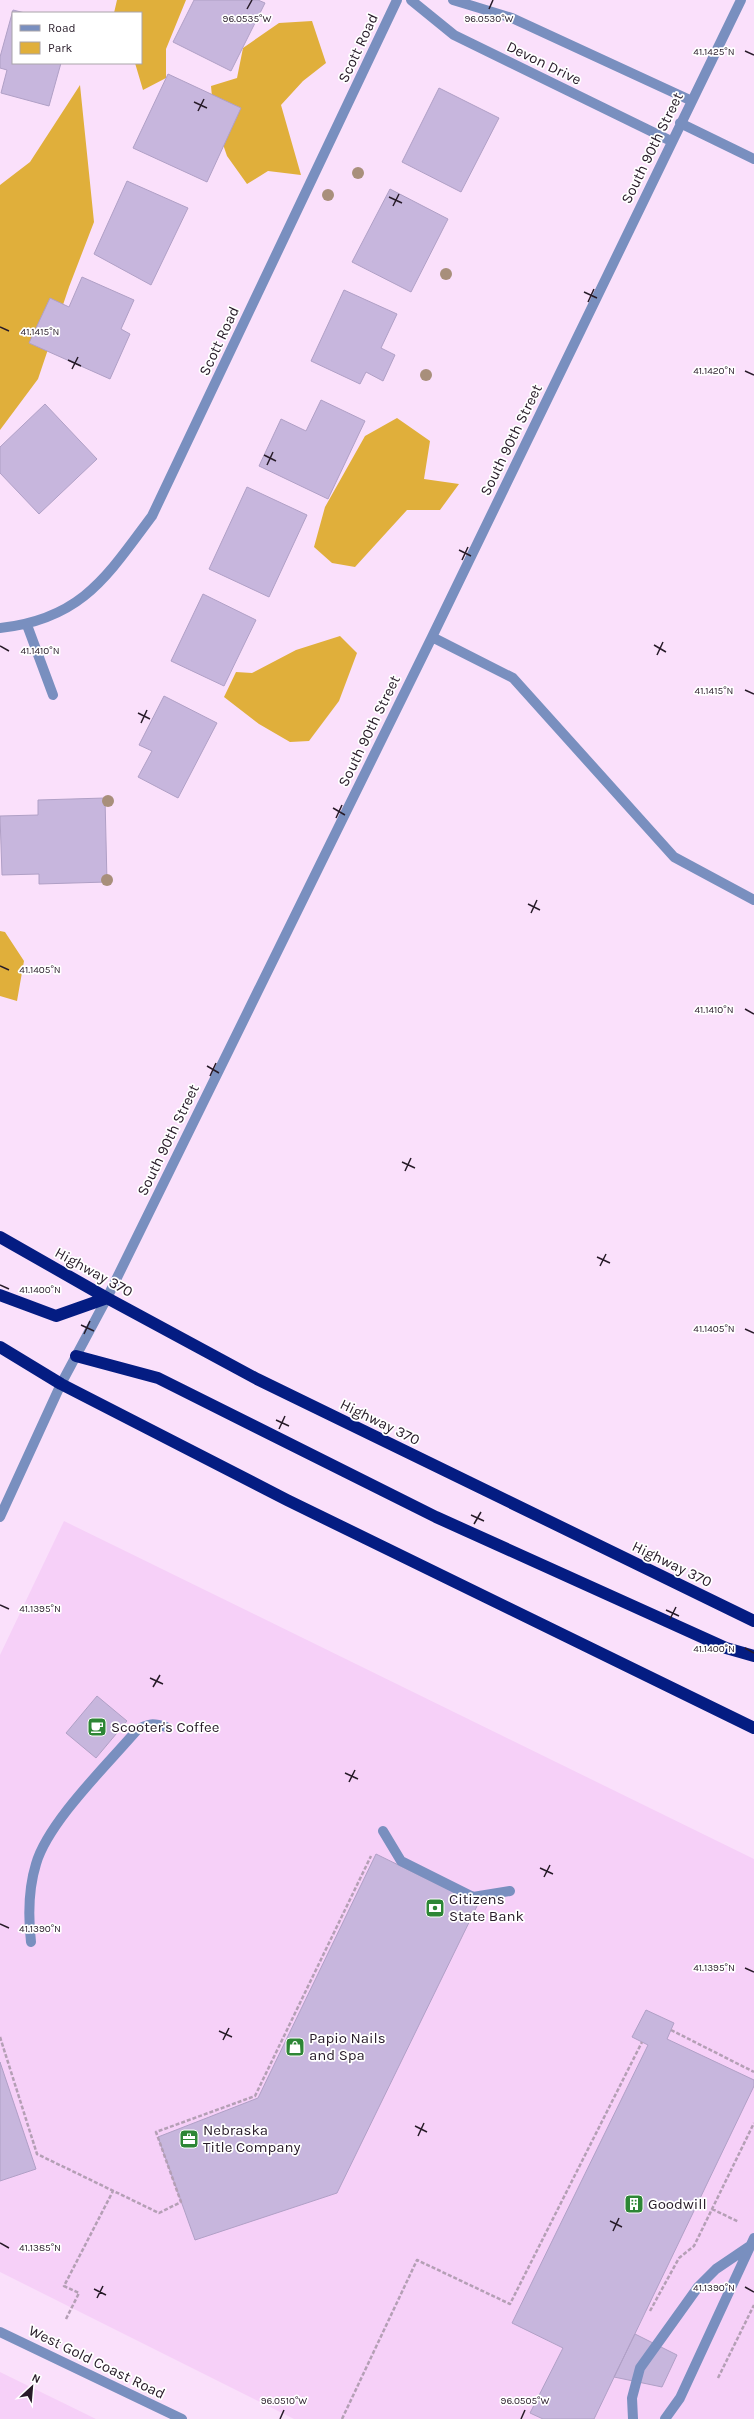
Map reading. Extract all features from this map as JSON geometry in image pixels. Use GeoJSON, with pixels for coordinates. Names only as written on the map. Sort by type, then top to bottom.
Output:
{"type":"FeatureCollection","features":[{"type":"Feature","properties":{"kind":"highway","name":"Highway 370"},"geometry":{"type":"LineString","coordinates":[[0,1237],[107,1298],[264,1382],[754,1621]]}},
{"type":"Feature","properties":{"kind":"highway"},"geometry":{"type":"LineString","coordinates":[[0,1295],[56,1316],[107,1298]]}},
{"type":"Feature","properties":{"kind":"highway"},"geometry":{"type":"LineString","coordinates":[[0,1347],[61,1384],[287,1500],[754,1728]]}},
{"type":"Feature","properties":{"kind":"highway"},"geometry":{"type":"LineString","coordinates":[[76,1356],[158,1378],[436,1517],[726,1648],[754,1656]]}},
{"type":"Feature","properties":{"kind":"street","name":"Scott Road"},"geometry":{"type":"LineString","coordinates":[[0,628],[27,625],[74,604],[105,578],[152,516],[397,0]]}},
{"type":"Feature","properties":{"kind":"street","name":"Devon Drive"},"geometry":{"type":"LineString","coordinates":[[411,0],[454,35],[671,141]]}},
{"type":"Feature","properties":{"kind":"street","name":"Devon Drive"},"geometry":{"type":"LineString","coordinates":[[453,0],[512,18],[692,101]]}},
{"type":"Feature","properties":{"kind":"street","name":"South 90th Street"},"geometry":{"type":"LineString","coordinates":[[0,1517],[61,1384],[107,1298],[432,637],[671,141],[741,0]]}},
{"type":"Feature","properties":{"kind":"street"},"geometry":{"type":"LineString","coordinates":[[680,123],[754,159]]}},
{"type":"Feature","properties":{"kind":"street"},"geometry":{"type":"LineString","coordinates":[[27,625],[52,695]]}},
{"type":"Feature","properties":{"kind":"street"},"geometry":{"type":"LineString","coordinates":[[432,637],[513,678],[674,857],[754,900]]}},
{"type":"Feature","properties":{"kind":"street"},"geometry":{"type":"LineString","coordinates":[[31,1942],[28,1915],[30,1890],[36,1863],[55,1826],[137,1730],[146,1724],[156,1724],[166,1728]]}},
{"type":"Feature","properties":{"kind":"street"},"geometry":{"type":"LineString","coordinates":[[383,1831],[401,1861],[473,1897],[510,1891]]}},
{"type":"Feature","properties":{"kind":"street"},"geometry":{"type":"LineString","coordinates":[[633,2419],[632,2398],[640,2368],[644,2362],[698,2287],[716,2270],[752,2242]]}},
{"type":"Feature","properties":{"kind":"street"},"geometry":{"type":"LineString","coordinates":[[665,2419],[680,2398],[752,2242]]}},
{"type":"Feature","properties":{"kind":"street","name":"West Gold Coast Road"},"geometry":{"type":"LineString","coordinates":[[0,2332],[182,2419]]}},
{"type":"Feature","properties":{"kind":"path"},"geometry":{"type":"LineString","coordinates":[[0,2037],[37,2154],[159,2213],[181,2202],[156,2132],[256,2096],[383,1831]]}},
{"type":"Feature","properties":{"kind":"path"},"geometry":{"type":"LineString","coordinates":[[671,2030],[754,2072]]}},
{"type":"Feature","properties":{"kind":"path"},"geometry":{"type":"LineString","coordinates":[[342,2419],[417,2260],[510,2304],[642,2042]]}},
{"type":"Feature","properties":{"kind":"path"},"geometry":{"type":"LineString","coordinates":[[649,2312],[679,2258],[694,2246],[754,2123]]}},
{"type":"Feature","properties":{"kind":"path"},"geometry":{"type":"LineString","coordinates":[[66,2319],[79,2293],[64,2286],[113,2191]]}},
{"type":"Feature","properties":{"kind":"path"},"geometry":{"type":"LineString","coordinates":[[712,2209],[740,2222]]}},
{"type":"Feature","properties":{"kind":"path"},"geometry":{"type":"LineString","coordinates":[[715,2383],[754,2304]]}},
{"type":"Feature","properties":{"kind":"shaded area"},"geometry":{"type":"Polygon","coordinates":[[[64,1521],[754,1859],[754,2419],[294,2419],[0,2272],[0,1655],[64,1521]]]}},
{"type":"Feature","properties":{"kind":"shaded area"},"geometry":{"type":"Polygon","coordinates":[[[0,2372],[96,2419],[0,2419],[0,2372]]]}},
{"type":"Feature","properties":{"kind":"green space"},"geometry":{"type":"Polygon","coordinates":[[[117,0],[186,0],[166,49],[166,78],[143,90],[135,64],[142,64],[142,12],[114,12],[117,0]]]}},
{"type":"Feature","properties":{"kind":"green space"},"geometry":{"type":"Polygon","coordinates":[[[312,21],[326,63],[303,81],[281,105],[301,175],[268,171],[247,184],[227,156],[214,118],[211,86],[237,78],[243,48],[279,23],[312,21]]]}},
{"type":"Feature","properties":{"kind":"green space"},"geometry":{"type":"Polygon","coordinates":[[[80,85],[94,222],[69,287],[38,379],[0,430],[0,185],[30,162],[80,85]]]}},
{"type":"Feature","properties":{"kind":"green space"},"geometry":{"type":"Polygon","coordinates":[[[397,418],[430,441],[424,479],[459,484],[440,510],[407,510],[355,567],[332,563],[314,547],[325,507],[365,436],[397,418]]]}},
{"type":"Feature","properties":{"kind":"green space"},"geometry":{"type":"Polygon","coordinates":[[[340,636],[357,653],[339,701],[309,741],[290,742],[259,724],[224,697],[236,672],[252,673],[296,650],[340,636]]]}},
{"type":"Feature","properties":{"kind":"green space"},"geometry":{"type":"Polygon","coordinates":[[[0,931],[5,932],[24,961],[17,1001],[0,996],[0,931]]]}},
{"type":"Feature","properties":{"kind":"building"},"geometry":{"type":"Polygon","coordinates":[[[194,0],[258,0],[265,3],[231,71],[173,42],[194,0]]]}},
{"type":"Feature","properties":{"kind":"building"},"geometry":{"type":"Polygon","coordinates":[[[12,14],[12,64],[61,64],[49,106],[1,93],[7,70],[0,68],[0,57],[12,14]]]}},
{"type":"Feature","properties":{"kind":"building"},"geometry":{"type":"Polygon","coordinates":[[[168,74],[241,108],[207,182],[133,148],[168,74]]]}},
{"type":"Feature","properties":{"kind":"building"},"geometry":{"type":"Polygon","coordinates":[[[439,88],[499,118],[461,192],[402,162],[439,88]]]}},
{"type":"Feature","properties":{"kind":"building"},"geometry":{"type":"Polygon","coordinates":[[[127,181],[188,208],[151,285],[94,254],[127,181]]]}},
{"type":"Feature","properties":{"kind":"building"},"geometry":{"type":"Polygon","coordinates":[[[390,189],[448,219],[411,292],[352,262],[390,189]]]}},
{"type":"Feature","properties":{"kind":"building"},"geometry":{"type":"Polygon","coordinates":[[[82,277],[134,300],[121,329],[130,334],[110,379],[29,343],[50,298],[69,307],[82,277]]]}},
{"type":"Feature","properties":{"kind":"building"},"geometry":{"type":"Polygon","coordinates":[[[344,290],[397,314],[381,348],[395,355],[383,381],[366,372],[360,384],[311,361],[344,290]]]}},
{"type":"Feature","properties":{"kind":"building"},"geometry":{"type":"Polygon","coordinates":[[[321,400],[365,421],[328,499],[259,466],[281,419],[306,431],[321,400]]]}},
{"type":"Feature","properties":{"kind":"building"},"geometry":{"type":"Polygon","coordinates":[[[45,404],[97,459],[39,514],[0,473],[0,447],[45,404]]]}},
{"type":"Feature","properties":{"kind":"building"},"geometry":{"type":"Polygon","coordinates":[[[247,487],[307,515],[269,597],[209,569],[247,487]]]}},
{"type":"Feature","properties":{"kind":"building"},"geometry":{"type":"Polygon","coordinates":[[[203,594],[256,620],[224,686],[171,661],[203,594]]]}},
{"type":"Feature","properties":{"kind":"building"},"geometry":{"type":"Polygon","coordinates":[[[164,696],[217,723],[178,798],[138,777],[152,751],[139,745],[164,696]]]}},
{"type":"Feature","properties":{"kind":"building"},"geometry":{"type":"Polygon","coordinates":[[[105,798],[107,882],[39,884],[39,874],[2,875],[0,816],[38,815],[38,800],[105,798]]]}},
{"type":"Feature","properties":{"kind":"building","name":"Scooter's Coffee"},"geometry":{"type":"Polygon","coordinates":[[[97,1696],[127,1721],[96,1758],[66,1733],[97,1696]]]}},
{"type":"Feature","properties":{"kind":"building"},"geometry":{"type":"Polygon","coordinates":[[[376,1854],[478,1904],[337,2193],[195,2240],[158,2137],[258,2098],[376,1854]]]}},
{"type":"Feature","properties":{"kind":"building","name":"Goodwill"},"geometry":{"type":"Polygon","coordinates":[[[646,2010],[674,2023],[667,2039],[754,2080],[754,2086],[594,2419],[543,2419],[530,2413],[563,2348],[512,2323],[648,2045],[632,2037],[646,2010]]]}},
{"type":"Feature","properties":{"kind":"building"},"geometry":{"type":"Polygon","coordinates":[[[0,2062],[36,2169],[0,2181],[0,2062]]]}},
{"type":"Feature","properties":{"kind":"building"},"geometry":{"type":"Polygon","coordinates":[[[635,2334],[677,2355],[662,2387],[614,2377],[635,2334]]]}},
{"type":"Feature","properties":{"kind":"place","name":"Scooter's Coffee"},"geometry":{"type":"Point","coordinates":[97,1727]}},
{"type":"Feature","properties":{"kind":"place","name":"Citizens State Bank"},"geometry":{"type":"Point","coordinates":[435,1908]}},
{"type":"Feature","properties":{"kind":"place","name":"Papio Nails and Spa"},"geometry":{"type":"Point","coordinates":[295,2047]}},
{"type":"Feature","properties":{"kind":"place","name":"Nebraska Title Company"},"geometry":{"type":"Point","coordinates":[189,2139]}},
{"type":"Feature","properties":{"kind":"place","name":"Goodwill"},"geometry":{"type":"Point","coordinates":[634,2204]}}]}
